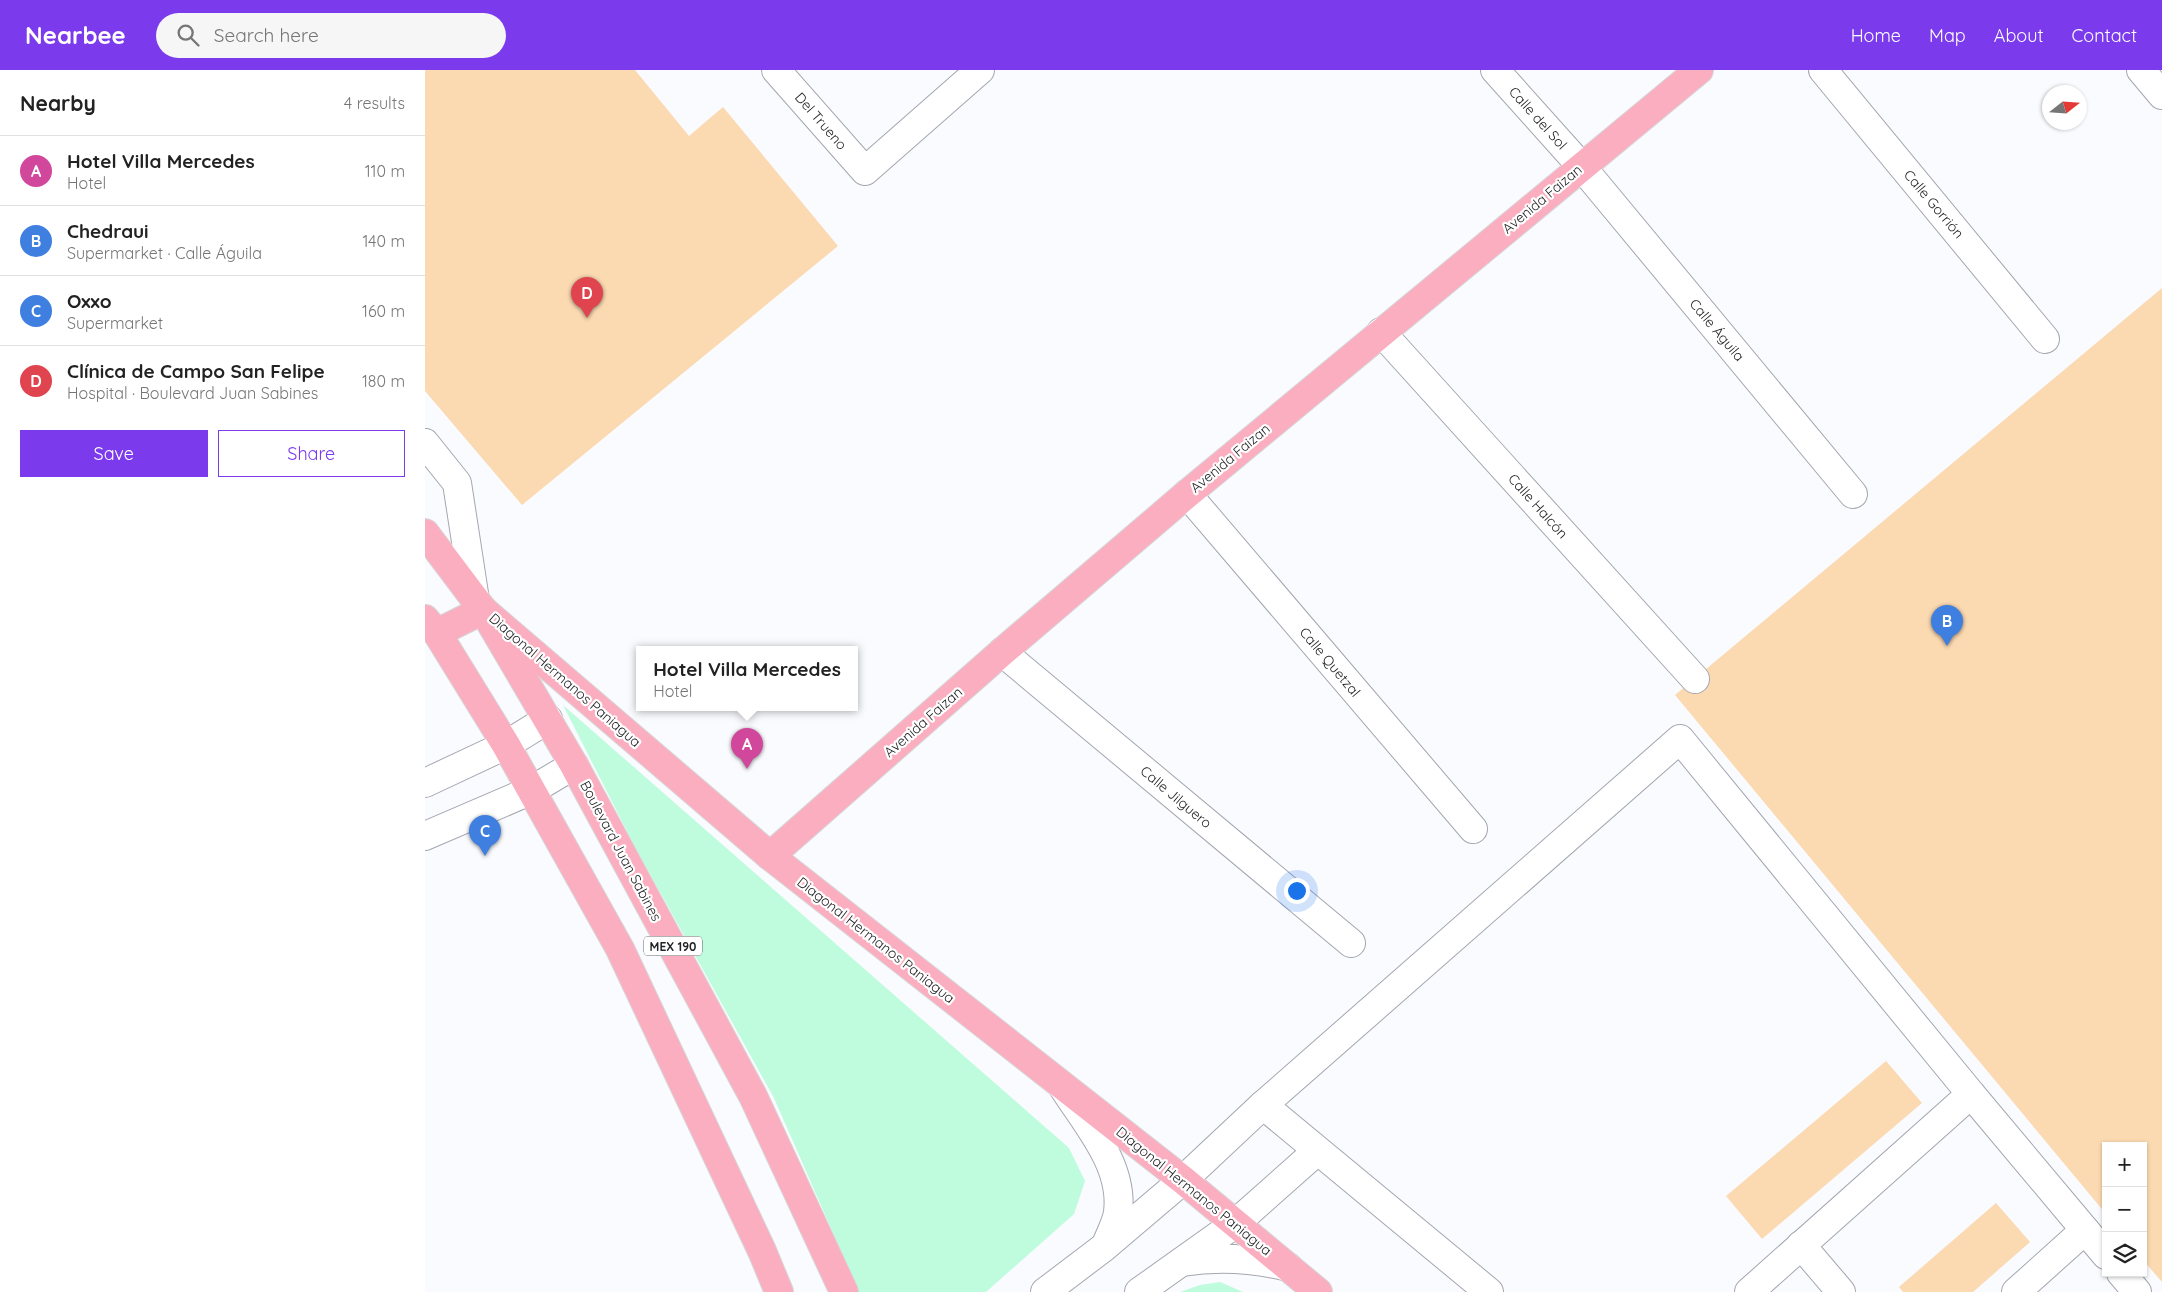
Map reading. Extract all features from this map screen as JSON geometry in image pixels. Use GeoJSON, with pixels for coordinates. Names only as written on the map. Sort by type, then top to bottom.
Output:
{"type":"FeatureCollection","features":[{"type":"Feature","properties":{"kind":"main road","name":"Avenida Faizan"},"geometry":{"type":"LineString","coordinates":[[770,856],[1002,652],[1187,494],[1699,70]]}},
{"type":"Feature","properties":{"kind":"main road","name":"Boulevard Juan Sabines"},"geometry":{"type":"LineString","coordinates":[[425,533],[479,605],[575,765],[753,1096],[844,1292]]}},
{"type":"Feature","properties":{"kind":"main road","name":"Diagonal Hermanos Paniagua"},"geometry":{"type":"LineString","coordinates":[[429,631],[479,605],[770,856],[1183,1180],[1318,1292]]}},
{"type":"Feature","properties":{"kind":"main road","name":"MEX 190"},"geometry":{"type":"LineString","coordinates":[[429,631],[506,745],[620,949],[762,1251],[779,1292]]}},
{"type":"Feature","properties":{"kind":"street","name":"Del Trueno"},"geometry":{"type":"LineString","coordinates":[[777,70],[865,171],[980,70]]}},
{"type":"Feature","properties":{"kind":"street","name":"Calle del Sol"},"geometry":{"type":"LineString","coordinates":[[1495,70],[1581,166]]}},
{"type":"Feature","properties":{"kind":"street","name":"Calle Gorrión"},"geometry":{"type":"LineString","coordinates":[[1823,70],[2045,339]]}},
{"type":"Feature","properties":{"kind":"street"},"geometry":{"type":"LineString","coordinates":[[2141,70],[2162,95]]}},
{"type":"Feature","properties":{"kind":"street","name":"Calle Águila"},"geometry":{"type":"LineString","coordinates":[[1581,166],[1853,494]]}},
{"type":"Feature","properties":{"kind":"street","name":"Calle Halcón"},"geometry":{"type":"LineString","coordinates":[[1381,332],[1695,679]]}},
{"type":"Feature","properties":{"kind":"street"},"geometry":{"type":"LineString","coordinates":[[425,443],[457,483],[479,605]]}},
{"type":"Feature","properties":{"kind":"street","name":"Calle Quetzal"},"geometry":{"type":"LineString","coordinates":[[1187,494],[1473,829]]}},
{"type":"Feature","properties":{"kind":"street","name":"Calle Jilguero"},"geometry":{"type":"LineString","coordinates":[[1002,652],[1351,943]]}},
{"type":"Feature","properties":{"kind":"street"},"geometry":{"type":"LineString","coordinates":[[425,783],[506,745],[548,719]]}},
{"type":"Feature","properties":{"kind":"street"},"geometry":{"type":"LineString","coordinates":[[1045,1292],[1106,1245],[1183,1180],[1263,1105],[1680,739],[1971,1094],[2102,1250]]}},
{"type":"Feature","properties":{"kind":"street"},"geometry":{"type":"LineString","coordinates":[[425,836],[532,790],[575,765]]}},
{"type":"Feature","properties":{"kind":"street"},"geometry":{"type":"LineString","coordinates":[[1061,1084],[1108,1158],[1118,1183],[1118,1213],[1106,1245]]}},
{"type":"Feature","properties":{"kind":"street"},"geometry":{"type":"LineString","coordinates":[[1749,1292],[1971,1094]]}},
{"type":"Feature","properties":{"kind":"street"},"geometry":{"type":"LineString","coordinates":[[1263,1105],[1489,1292]]}},
{"type":"Feature","properties":{"kind":"street"},"geometry":{"type":"LineString","coordinates":[[1139,1292],[1236,1223],[1317,1151]]}},
{"type":"Feature","properties":{"kind":"street"},"geometry":{"type":"LineString","coordinates":[[2016,1292],[2085,1230]]}},
{"type":"Feature","properties":{"kind":"street"},"geometry":{"type":"LineString","coordinates":[[1801,1245],[1841,1292]]}},
{"type":"Feature","properties":{"kind":"street"},"geometry":{"type":"LineString","coordinates":[[1180,1262],[1200,1259],[1237,1258],[1264,1261],[1288,1268]]}},
{"type":"Feature","properties":{"kind":"street"},"geometry":{"type":"LineString","coordinates":[[2124,1277],[2137,1292]]}},
{"type":"Feature","properties":{"kind":"green space"},"geometry":{"type":"Polygon","coordinates":[[[563,705],[1069,1148],[1085,1181],[1074,1214],[986,1292],[859,1292],[774,1098],[634,845],[563,705]]]}},
{"type":"Feature","properties":{"kind":"green space"},"geometry":{"type":"Polygon","coordinates":[[[1220,1282],[1243,1292],[1180,1292],[1200,1285],[1220,1282]]]}},
{"type":"Feature","properties":{"kind":"building"},"geometry":{"type":"Polygon","coordinates":[[[425,70],[635,70],[689,136],[723,107],[838,246],[522,505],[425,391],[425,70]]]}},
{"type":"Feature","properties":{"kind":"building"},"geometry":{"type":"Polygon","coordinates":[[[2162,288],[2162,1282],[2147,1265],[2147,1142],[2102,1142],[2102,1209],[1675,695],[2162,288]]]}},
{"type":"Feature","properties":{"kind":"building"},"geometry":{"type":"Polygon","coordinates":[[[1886,1061],[1922,1103],[1762,1239],[1726,1196],[1886,1061]]]}},
{"type":"Feature","properties":{"kind":"building"},"geometry":{"type":"Polygon","coordinates":[[[1996,1203],[2030,1242],[1973,1292],[1903,1292],[1899,1287],[1996,1203]]]}},
{"type":"Feature","properties":{"kind":"place","name":"Clínica de Campo San Felipe"},"geometry":{"type":"Point","coordinates":[587,318]}},
{"type":"Feature","properties":{"kind":"place","name":"Chedraui"},"geometry":{"type":"Point","coordinates":[1947,646]}},
{"type":"Feature","properties":{"kind":"place","name":"Hotel Villa Mercedes"},"geometry":{"type":"Point","coordinates":[747,769]}},
{"type":"Feature","properties":{"kind":"place","name":"Oxxo"},"geometry":{"type":"Point","coordinates":[485,856]}}]}
